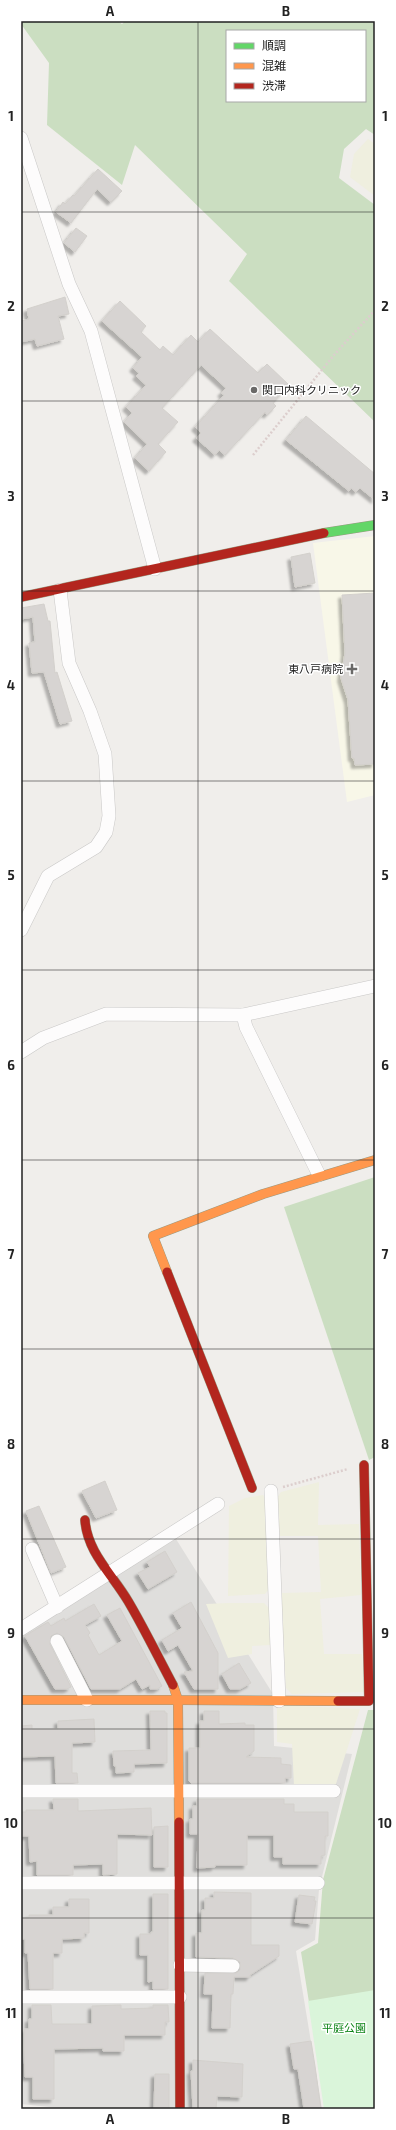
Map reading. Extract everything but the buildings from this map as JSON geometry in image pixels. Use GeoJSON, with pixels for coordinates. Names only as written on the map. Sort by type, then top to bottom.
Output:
{"type":"FeatureCollection","features":[{"type":"Feature","properties":{"kind":"street"},"geometry":{"type":"LineString","coordinates":[[21,138],[69,284],[91,331],[155,569]]}},
{"type":"Feature","properties":{"kind":"street"},"geometry":{"type":"LineString","coordinates":[[21,596],[60,590],[278,541],[328,531],[375,525]]}},
{"type":"Feature","properties":{"kind":"street"},"geometry":{"type":"LineString","coordinates":[[21,930],[48,876],[96,847],[106,832],[109,816],[105,754],[90,711],[69,664],[60,590]]}},
{"type":"Feature","properties":{"kind":"street"},"geometry":{"type":"LineString","coordinates":[[21,1052],[43,1038],[106,1014],[243,1015],[375,986]]}},
{"type":"Feature","properties":{"kind":"street"},"geometry":{"type":"LineString","coordinates":[[243,1015],[246,1027],[319,1175]]}},
{"type":"Feature","properties":{"kind":"street"},"geometry":{"type":"LineString","coordinates":[[252,1488],[153,1236],[268,1191],[375,1160]]}},
{"type":"Feature","properties":{"kind":"street"},"geometry":{"type":"LineString","coordinates":[[21,1700],[370,1701],[364,1465]]}},
{"type":"Feature","properties":{"kind":"street"},"geometry":{"type":"LineString","coordinates":[[271,1491],[279,1700]]}},
{"type":"Feature","properties":{"kind":"street"},"geometry":{"type":"LineString","coordinates":[[21,1628],[57,1607],[218,1504]]}},
{"type":"Feature","properties":{"kind":"street"},"geometry":{"type":"LineString","coordinates":[[85,1520],[86,1532],[108,1574],[116,1581],[128,1599],[175,1688],[178,1700],[180,2109]]}},
{"type":"Feature","properties":{"kind":"street"},"geometry":{"type":"LineString","coordinates":[[32,1549],[57,1607]]}},
{"type":"Feature","properties":{"kind":"street"},"geometry":{"type":"LineString","coordinates":[[57,1641],[87,1700]]}},
{"type":"Feature","properties":{"kind":"street"},"geometry":{"type":"LineString","coordinates":[[21,1791],[334,1791]]}},
{"type":"Feature","properties":{"kind":"street"},"geometry":{"type":"LineString","coordinates":[[21,1883],[318,1883]]}},
{"type":"Feature","properties":{"kind":"street"},"geometry":{"type":"LineString","coordinates":[[180,1965],[233,1966]]}},
{"type":"Feature","properties":{"kind":"street"},"geometry":{"type":"LineString","coordinates":[[21,1997],[180,1997]]}},
{"type":"Feature","properties":{"kind":"path"},"geometry":{"type":"LineString","coordinates":[[253,455],[334,355],[375,310]]}},
{"type":"Feature","properties":{"kind":"path"},"geometry":{"type":"LineString","coordinates":[[271,1491],[364,1465]]}},
{"type":"Feature","properties":{"kind":"shaded area","name":"東八戸病院"},"geometry":{"type":"Polygon","coordinates":[[[375,536],[375,795],[347,802],[313,543],[375,536]]]}},
{"type":"Feature","properties":{"kind":"shaded area"},"geometry":{"type":"Polygon","coordinates":[[[176,1539],[273,1694],[274,1746],[352,1754],[319,1889],[315,1940],[296,1951],[322,2109],[68,2109],[21,2104],[21,1633],[176,1539]]]}},
{"type":"Feature","properties":{"kind":"green space"},"geometry":{"type":"Polygon","coordinates":[[[21,21],[118,21],[122,24],[125,21],[375,21],[375,135],[366,129],[344,149],[339,178],[375,205],[375,422],[229,281],[247,254],[135,145],[122,185],[47,125],[49,63],[21,24],[21,21]]]}},
{"type":"Feature","properties":{"kind":"green space"},"geometry":{"type":"Polygon","coordinates":[[[368,139],[375,144],[375,196],[350,177],[354,154],[368,139]]]}},
{"type":"Feature","properties":{"kind":"green space"},"geometry":{"type":"Polygon","coordinates":[[[375,1177],[375,1457],[369,1460],[284,1207],[375,1177]]]}},
{"type":"Feature","properties":{"kind":"green space"},"geometry":{"type":"Polygon","coordinates":[[[319,1482],[318,1525],[359,1524],[361,1595],[320,1599],[324,1654],[362,1654],[364,1692],[292,1694],[286,1688],[281,1593],[321,1592],[318,1536],[280,1536],[277,1498],[281,1492],[319,1482]]]}},
{"type":"Feature","properties":{"kind":"green space"},"geometry":{"type":"Polygon","coordinates":[[[263,1495],[267,1499],[269,1589],[265,1594],[228,1596],[229,1506],[245,1498],[263,1495]]]}},
{"type":"Feature","properties":{"kind":"green space"},"geometry":{"type":"Polygon","coordinates":[[[264,1603],[269,1608],[270,1645],[252,1646],[252,1654],[228,1658],[206,1604],[264,1603]]]}},
{"type":"Feature","properties":{"kind":"green space"},"geometry":{"type":"Polygon","coordinates":[[[277,1705],[360,1709],[335,1787],[294,1786],[292,1744],[277,1742],[277,1705]]]}},
{"type":"Feature","properties":{"kind":"green space"},"geometry":{"type":"Polygon","coordinates":[[[368,1710],[375,1710],[375,2007],[311,2015],[301,1952],[318,1943],[323,1880],[368,1710]]]}},
{"type":"Feature","properties":{"kind":"green space","name":"平庭公園"},"geometry":{"type":"Polygon","coordinates":[[[375,1990],[375,2109],[324,2109],[308,2001],[375,1990]]]}},
{"type":"Feature","properties":{"kind":"traffic: fast"},"geometry":{"type":"LineString","coordinates":[[324,533],[375,525]]}},
{"type":"Feature","properties":{"kind":"traffic: slow"},"geometry":{"type":"LineString","coordinates":[[167,1272],[153,1236],[263,1194],[375,1160]]}},
{"type":"Feature","properties":{"kind":"traffic: slow"},"geometry":{"type":"LineString","coordinates":[[173,1685],[178,1700],[338,1701]]}},
{"type":"Feature","properties":{"kind":"traffic: slow"},"geometry":{"type":"LineString","coordinates":[[21,1700],[178,1700],[179,1822]]}},
{"type":"Feature","properties":{"kind":"traffic: jam"},"geometry":{"type":"LineString","coordinates":[[21,597],[324,533]]}},
{"type":"Feature","properties":{"kind":"traffic: jam"},"geometry":{"type":"LineString","coordinates":[[167,1272],[252,1488]]}},
{"type":"Feature","properties":{"kind":"traffic: jam"},"geometry":{"type":"LineString","coordinates":[[338,1701],[369,1701],[364,1465]]}},
{"type":"Feature","properties":{"kind":"traffic: jam"},"geometry":{"type":"LineString","coordinates":[[85,1520],[90,1542],[95,1553],[128,1601],[173,1685]]}},
{"type":"Feature","properties":{"kind":"traffic: jam"},"geometry":{"type":"LineString","coordinates":[[179,1822],[180,2109]]}},
{"type":"Feature","properties":{"kind":"place","name":"関口内科クリニック"},"geometry":{"type":"Point","coordinates":[254,390]}},
{"type":"Feature","properties":{"kind":"place","name":"東八戸病院"},"geometry":{"type":"Point","coordinates":[352,669]}}]}
